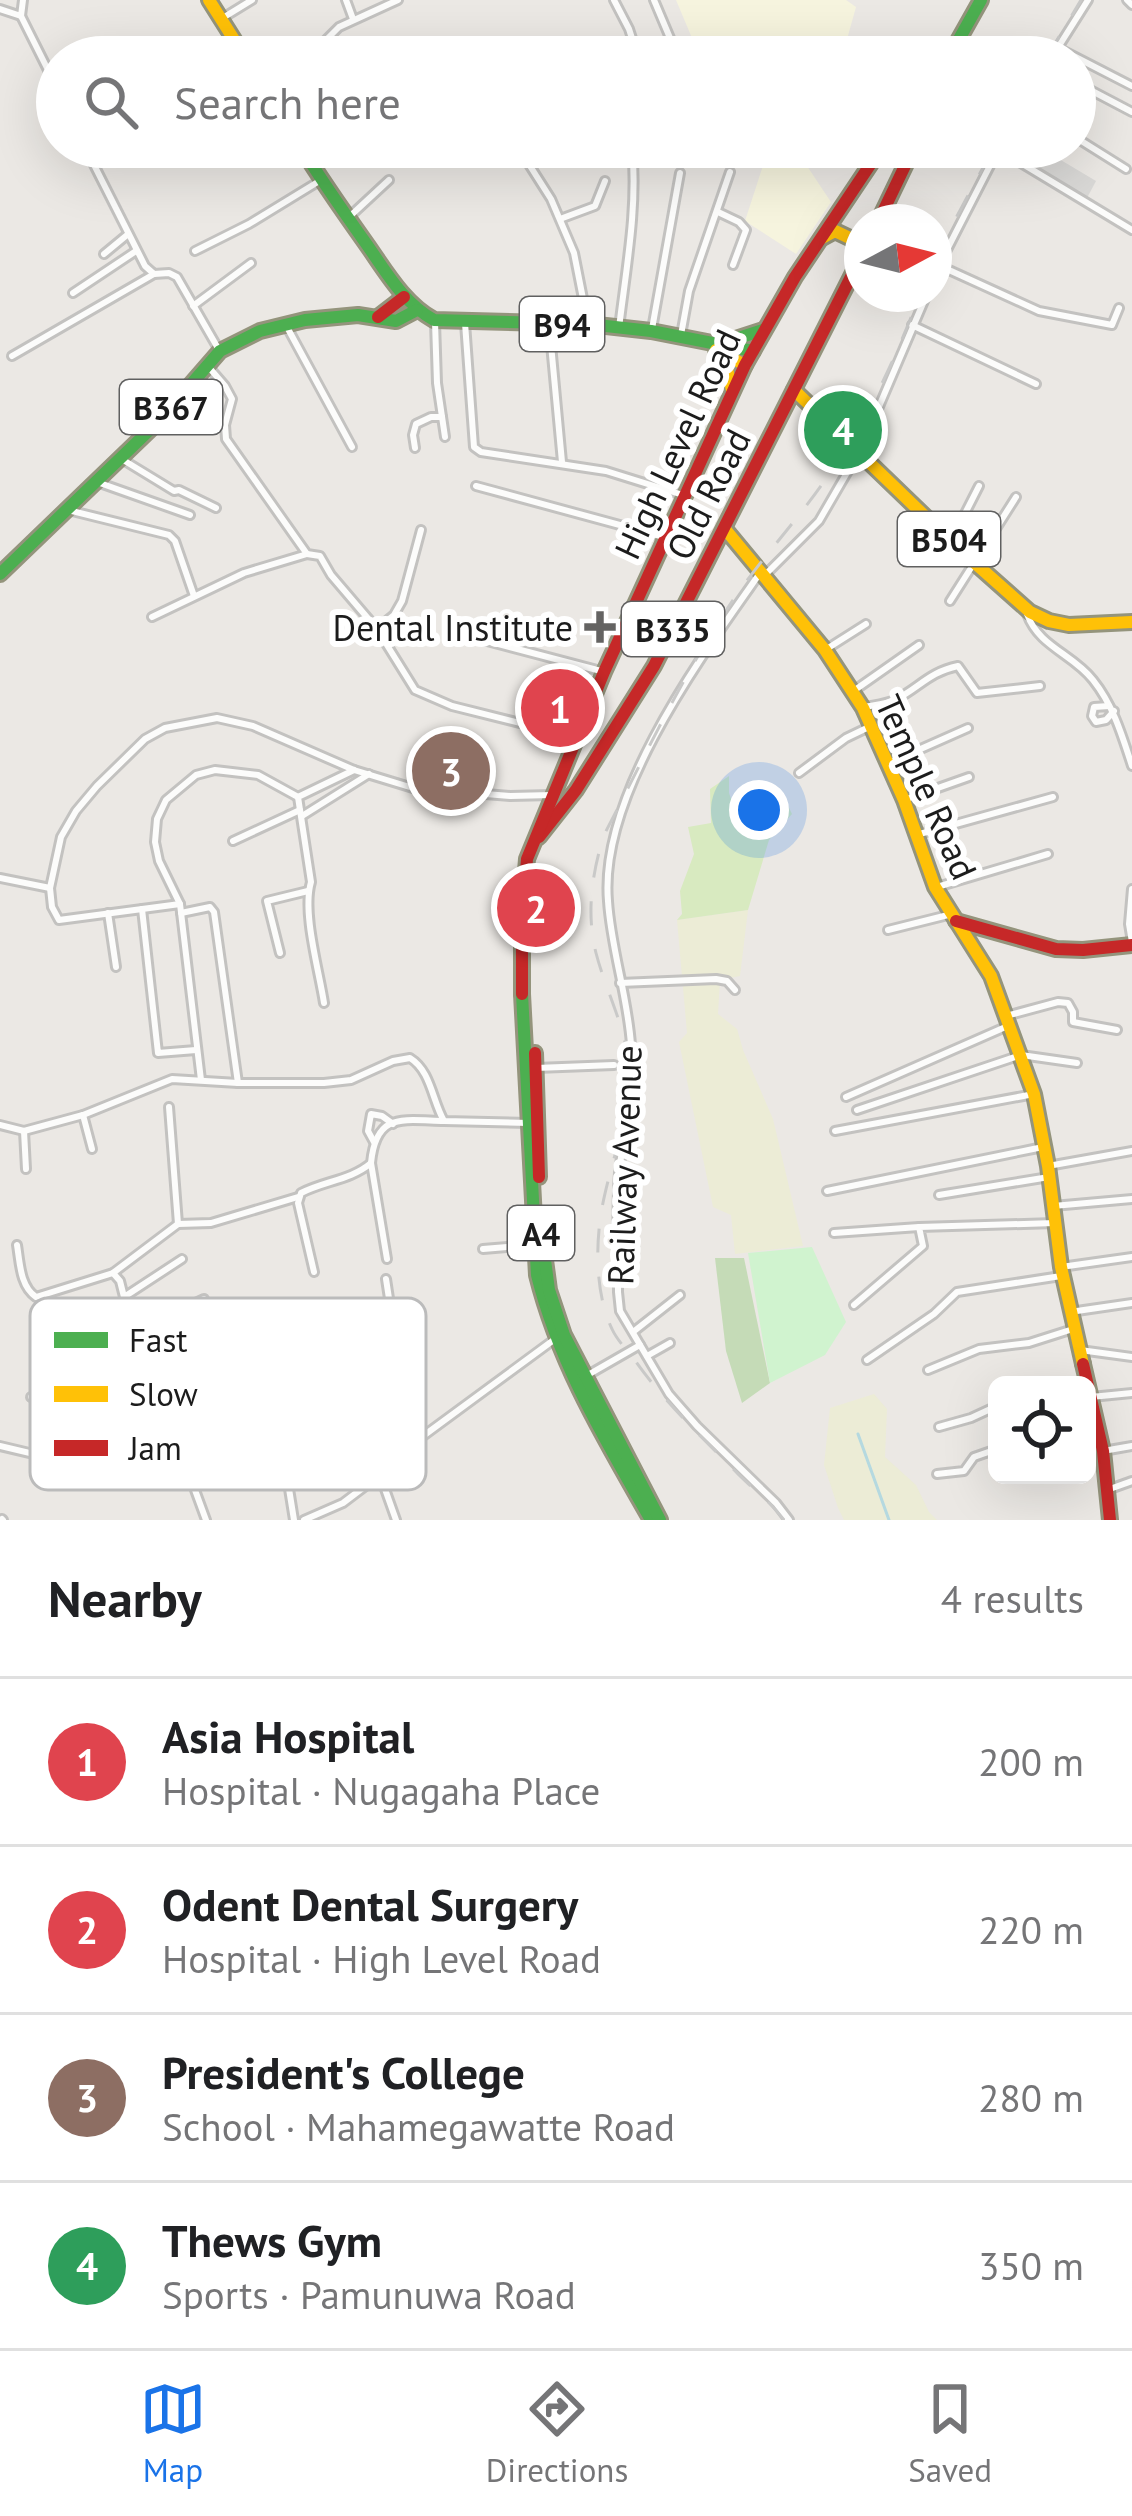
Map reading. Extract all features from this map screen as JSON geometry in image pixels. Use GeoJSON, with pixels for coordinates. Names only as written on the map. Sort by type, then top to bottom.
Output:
{"type":"FeatureCollection","features":[{"type":"Feature","properties":{"kind":"main road"},"geometry":{"type":"LineString","coordinates":[[209,0],[232,36]]}},
{"type":"Feature","properties":{"kind":"main road"},"geometry":{"type":"LineString","coordinates":[[961,36],[981,0]]}},
{"type":"Feature","properties":{"kind":"main road","name":"B94"},"geometry":{"type":"LineString","coordinates":[[314,168],[404,297],[434,320],[588,324],[752,351]]}},
{"type":"Feature","properties":{"kind":"main road","name":"High Level Road"},"geometry":{"type":"LineString","coordinates":[[651,1520],[560,1337],[538,1245],[534,1123],[521,980],[524,883],[533,844],[576,737],[732,391],[763,331],[868,168]]}},
{"type":"Feature","properties":{"kind":"main road"},"geometry":{"type":"LineString","coordinates":[[887,204],[904,168]]}},
{"type":"Feature","properties":{"kind":"main road"},"geometry":{"type":"LineString","coordinates":[[820,239],[835,231],[844,235]]}},
{"type":"Feature","properties":{"kind":"main road","name":"Old Road"},"geometry":{"type":"LineString","coordinates":[[533,844],[559,816],[654,666],[844,289]]}},
{"type":"Feature","properties":{"kind":"main road"},"geometry":{"type":"LineString","coordinates":[[378,317],[404,297]]}},
{"type":"Feature","properties":{"kind":"main road","name":"B367"},"geometry":{"type":"LineString","coordinates":[[0,574],[160,420],[220,351],[286,324],[343,315],[396,321],[416,310]]}},
{"type":"Feature","properties":{"kind":"main road"},"geometry":{"type":"LineString","coordinates":[[732,391],[715,346],[763,331]]}},
{"type":"Feature","properties":{"kind":"main road","name":"B94"},"geometry":{"type":"LineString","coordinates":[[715,346],[745,365]]}},
{"type":"Feature","properties":{"kind":"main road","name":"B504"},"geometry":{"type":"LineString","coordinates":[[794,390],[1025,610],[1048,621],[1090,627],[1132,622]]}},
{"type":"Feature","properties":{"kind":"main road","name":"Temple Road"},"geometry":{"type":"LineString","coordinates":[[725,529],[825,650],[863,708],[904,800],[935,887],[991,976],[1034,1094],[1062,1272],[1085,1376]]}},
{"type":"Feature","properties":{"kind":"main road"},"geometry":{"type":"LineString","coordinates":[[558,780],[563,791],[576,790]]}},
{"type":"Feature","properties":{"kind":"main road"},"geometry":{"type":"LineString","coordinates":[[954,918],[1056,949],[1132,943]]}},
{"type":"Feature","properties":{"kind":"main road","name":"High Level Road"},"geometry":{"type":"LineString","coordinates":[[522,921],[536,1068],[534,1123]]}},
{"type":"Feature","properties":{"kind":"main road","name":"High Level Road"},"geometry":{"type":"LineString","coordinates":[[581,1381],[660,1520]]}},
{"type":"Feature","properties":{"kind":"main road","name":"Temple Road"},"geometry":{"type":"LineString","coordinates":[[1096,1437],[1103,1451],[1108,1517]]}},
{"type":"Feature","properties":{"kind":"street"},"geometry":{"type":"LineString","coordinates":[[22,0],[21,16],[36,46]]}},
{"type":"Feature","properties":{"kind":"street"},"geometry":{"type":"LineString","coordinates":[[221,19],[252,0]]}},
{"type":"Feature","properties":{"kind":"street"},"geometry":{"type":"LineString","coordinates":[[346,0],[353,19]]}},
{"type":"Feature","properties":{"kind":"street"},"geometry":{"type":"LineString","coordinates":[[329,36],[353,19],[398,0]]}},
{"type":"Feature","properties":{"kind":"street"},"geometry":{"type":"LineString","coordinates":[[614,0],[631,36]]}},
{"type":"Feature","properties":{"kind":"street"},"geometry":{"type":"LineString","coordinates":[[654,0],[669,36]]}},
{"type":"Feature","properties":{"kind":"street"},"geometry":{"type":"LineString","coordinates":[[1066,36],[1088,0]]}},
{"type":"Feature","properties":{"kind":"street"},"geometry":{"type":"LineString","coordinates":[[0,9],[21,16]]}},
{"type":"Feature","properties":{"kind":"street"},"geometry":{"type":"LineString","coordinates":[[1096,68],[1132,86]]}},
{"type":"Feature","properties":{"kind":"street"},"geometry":{"type":"LineString","coordinates":[[1096,93],[1132,112]]}},
{"type":"Feature","properties":{"kind":"street"},"geometry":{"type":"LineString","coordinates":[[1096,150],[1126,169]]}},
{"type":"Feature","properties":{"kind":"street"},"geometry":{"type":"LineString","coordinates":[[95,168],[127,235],[154,274]]}},
{"type":"Feature","properties":{"kind":"street"},"geometry":{"type":"LineString","coordinates":[[531,168],[551,199],[574,253],[588,324]]}},
{"type":"Feature","properties":{"kind":"street"},"geometry":{"type":"LineString","coordinates":[[619,328],[630,235],[632,168]]}},
{"type":"Feature","properties":{"kind":"street"},"geometry":{"type":"LineString","coordinates":[[952,238],[989,168]]}},
{"type":"Feature","properties":{"kind":"street"},"geometry":{"type":"LineString","coordinates":[[1031,168],[1132,230]]}},
{"type":"Feature","properties":{"kind":"street"},"geometry":{"type":"LineString","coordinates":[[680,337],[689,291],[730,172]]}},
{"type":"Feature","properties":{"kind":"street"},"geometry":{"type":"LineString","coordinates":[[651,332],[680,173]]}},
{"type":"Feature","properties":{"kind":"street"},"geometry":{"type":"LineString","coordinates":[[195,251],[321,180]]}},
{"type":"Feature","properties":{"kind":"street"},"geometry":{"type":"LineString","coordinates":[[348,218],[389,180]]}},
{"type":"Feature","properties":{"kind":"street"},"geometry":{"type":"LineString","coordinates":[[560,219],[595,206],[604,181]]}},
{"type":"Feature","properties":{"kind":"street"},"geometry":{"type":"LineString","coordinates":[[718,212],[746,230],[733,265]]}},
{"type":"Feature","properties":{"kind":"street"},"geometry":{"type":"LineString","coordinates":[[104,254],[127,235]]}},
{"type":"Feature","properties":{"kind":"street"},"geometry":{"type":"LineString","coordinates":[[73,292],[136,251]]}},
{"type":"Feature","properties":{"kind":"street"},"geometry":{"type":"LineString","coordinates":[[193,306],[251,263]]}},
{"type":"Feature","properties":{"kind":"street"},"geometry":{"type":"LineString","coordinates":[[952,271],[1039,311],[1112,325],[1119,308]]}},
{"type":"Feature","properties":{"kind":"street"},"geometry":{"type":"LineString","coordinates":[[12,356],[154,274],[169,273],[177,277],[220,351]]}},
{"type":"Feature","properties":{"kind":"street","name":"Railway Avenue"},"geometry":{"type":"LineString","coordinates":[[789,1520],[669,1394],[620,1311],[619,1178],[631,1043],[607,897],[610,859],[623,799],[668,714],[716,635],[761,576],[819,521],[868,430],[918,312]]}},
{"type":"Feature","properties":{"kind":"street"},"geometry":{"type":"LineString","coordinates":[[434,320],[445,437]]}},
{"type":"Feature","properties":{"kind":"street"},"geometry":{"type":"LineString","coordinates":[[465,322],[474,447],[481,452],[606,471],[683,495]]}},
{"type":"Feature","properties":{"kind":"street"},"geometry":{"type":"LineString","coordinates":[[549,323],[562,462]]}},
{"type":"Feature","properties":{"kind":"street"},"geometry":{"type":"LineString","coordinates":[[286,324],[352,447]]}},
{"type":"Feature","properties":{"kind":"street"},"geometry":{"type":"LineString","coordinates":[[912,325],[1036,384]]}},
{"type":"Feature","properties":{"kind":"street"},"geometry":{"type":"LineString","coordinates":[[206,364],[232,399],[226,439],[308,554]]}},
{"type":"Feature","properties":{"kind":"street"},"geometry":{"type":"LineString","coordinates":[[415,448],[416,424],[442,417]]}},
{"type":"Feature","properties":{"kind":"street"},"geometry":{"type":"LineString","coordinates":[[120,458],[174,491],[217,508]]}},
{"type":"Feature","properties":{"kind":"street"},"geometry":{"type":"LineString","coordinates":[[94,482],[190,515]]}},
{"type":"Feature","properties":{"kind":"street"},"geometry":{"type":"LineString","coordinates":[[476,486],[664,538]]}},
{"type":"Feature","properties":{"kind":"street"},"geometry":{"type":"LineString","coordinates":[[951,541],[979,486]]}},
{"type":"Feature","properties":{"kind":"street"},"geometry":{"type":"LineString","coordinates":[[950,602],[1016,497]]}},
{"type":"Feature","properties":{"kind":"street"},"geometry":{"type":"LineString","coordinates":[[67,510],[170,536],[194,596]]}},
{"type":"Feature","properties":{"kind":"street"},"geometry":{"type":"LineString","coordinates":[[377,628],[402,602],[422,530]]}},
{"type":"Feature","properties":{"kind":"street"},"geometry":{"type":"LineString","coordinates":[[152,616],[244,573],[308,554],[320,556],[377,628],[415,690],[434,700],[576,737]]}},
{"type":"Feature","properties":{"kind":"street"},"geometry":{"type":"LineString","coordinates":[[1025,610],[1031,626],[1049,646],[1090,676],[1112,708],[1132,766]]}},
{"type":"Feature","properties":{"kind":"street"},"geometry":{"type":"LineString","coordinates":[[825,650],[866,624]]}},
{"type":"Feature","properties":{"kind":"street"},"geometry":{"type":"LineString","coordinates":[[450,635],[604,671]]}},
{"type":"Feature","properties":{"kind":"street"},"geometry":{"type":"LineString","coordinates":[[852,692],[919,645]]}},
{"type":"Feature","properties":{"kind":"street"},"geometry":{"type":"LineString","coordinates":[[863,708],[893,702],[931,674],[954,666],[964,672],[977,693],[1040,686]]}},
{"type":"Feature","properties":{"kind":"street"},"geometry":{"type":"LineString","coordinates":[[238,1083],[210,907],[142,909],[59,920],[52,908],[50,888],[61,837],[97,786],[145,739],[165,728],[217,718],[254,726],[353,770],[413,788],[552,795]]}},
{"type":"Feature","properties":{"kind":"street"},"geometry":{"type":"LineString","coordinates":[[799,772],[871,726]]}},
{"type":"Feature","properties":{"kind":"street"},"geometry":{"type":"LineString","coordinates":[[887,764],[968,728]]}},
{"type":"Feature","properties":{"kind":"street"},"geometry":{"type":"LineString","coordinates":[[201,1080],[180,908],[159,860],[157,819],[166,800],[196,775],[215,770],[258,775],[298,797]]}},
{"type":"Feature","properties":{"kind":"street"},"geometry":{"type":"LineString","coordinates":[[298,797],[353,770]]}},
{"type":"Feature","properties":{"kind":"street"},"geometry":{"type":"LineString","coordinates":[[233,841],[301,813],[369,774]]}},
{"type":"Feature","properties":{"kind":"street"},"geometry":{"type":"LineString","coordinates":[[904,800],[969,777]]}},
{"type":"Feature","properties":{"kind":"street"},"geometry":{"type":"LineString","coordinates":[[298,797],[324,1003]]}},
{"type":"Feature","properties":{"kind":"street"},"geometry":{"type":"LineString","coordinates":[[916,835],[1053,797]]}},
{"type":"Feature","properties":{"kind":"street"},"geometry":{"type":"LineString","coordinates":[[935,887],[1048,854]]}},
{"type":"Feature","properties":{"kind":"street"},"geometry":{"type":"LineString","coordinates":[[0,878],[50,888]]}},
{"type":"Feature","properties":{"kind":"street"},"geometry":{"type":"LineString","coordinates":[[1132,890],[1132,943]]}},
{"type":"Feature","properties":{"kind":"street"},"geometry":{"type":"LineString","coordinates":[[280,953],[267,901],[308,891]]}},
{"type":"Feature","properties":{"kind":"street"},"geometry":{"type":"LineString","coordinates":[[142,909],[158,1053],[196,1050]]}},
{"type":"Feature","properties":{"kind":"street"},"geometry":{"type":"LineString","coordinates":[[108,913],[116,967]]}},
{"type":"Feature","properties":{"kind":"street"},"geometry":{"type":"LineString","coordinates":[[888,930],[954,918]]}},
{"type":"Feature","properties":{"kind":"street"},"geometry":{"type":"LineString","coordinates":[[620,983],[716,979],[727,981],[735,990]]}},
{"type":"Feature","properties":{"kind":"street"},"geometry":{"type":"LineString","coordinates":[[846,1097],[1058,1002],[1068,1003],[1073,1022],[1117,1030]]}},
{"type":"Feature","properties":{"kind":"street"},"geometry":{"type":"LineString","coordinates":[[857,1110],[1022,1055],[1077,1063]]}},
{"type":"Feature","properties":{"kind":"street"},"geometry":{"type":"LineString","coordinates":[[0,1125],[24,1131],[82,1115],[172,1079],[324,1083],[351,1080],[410,1058],[422,1066],[445,1120]]}},
{"type":"Feature","properties":{"kind":"street"},"geometry":{"type":"LineString","coordinates":[[536,1068],[614,1065]]}},
{"type":"Feature","properties":{"kind":"street"},"geometry":{"type":"LineString","coordinates":[[835,1132],[1034,1094]]}},
{"type":"Feature","properties":{"kind":"street"},"geometry":{"type":"LineString","coordinates":[[169,1107],[178,1224]]}},
{"type":"Feature","properties":{"kind":"street"},"geometry":{"type":"LineString","coordinates":[[374,1142],[368,1131],[371,1114],[392,1124]]}},
{"type":"Feature","properties":{"kind":"street"},"geometry":{"type":"LineString","coordinates":[[82,1115],[92,1149]]}},
{"type":"Feature","properties":{"kind":"street"},"geometry":{"type":"LineString","coordinates":[[387,1258],[370,1163],[382,1127],[403,1120],[534,1123]]}},
{"type":"Feature","properties":{"kind":"street"},"geometry":{"type":"LineString","coordinates":[[24,1131],[26,1169]]}},
{"type":"Feature","properties":{"kind":"street"},"geometry":{"type":"LineString","coordinates":[[827,1191],[1043,1147]]}},
{"type":"Feature","properties":{"kind":"street"},"geometry":{"type":"LineString","coordinates":[[939,1195],[1132,1151]]}},
{"type":"Feature","properties":{"kind":"street"},"geometry":{"type":"LineString","coordinates":[[17,1245],[23,1280],[36,1297],[113,1273],[178,1224],[211,1223],[298,1197],[314,1186],[359,1173],[370,1163]]}},
{"type":"Feature","properties":{"kind":"street"},"geometry":{"type":"LineString","coordinates":[[298,1197],[314,1272]]}},
{"type":"Feature","properties":{"kind":"street"},"geometry":{"type":"LineString","coordinates":[[1053,1206],[1132,1199]]}},
{"type":"Feature","properties":{"kind":"street"},"geometry":{"type":"LineString","coordinates":[[834,1233],[1054,1223]]}},
{"type":"Feature","properties":{"kind":"street"},"geometry":{"type":"LineString","coordinates":[[854,1305],[923,1246],[919,1227]]}},
{"type":"Feature","properties":{"kind":"street"},"geometry":{"type":"LineString","coordinates":[[483,1249],[538,1245]]}},
{"type":"Feature","properties":{"kind":"street"},"geometry":{"type":"LineString","coordinates":[[867,1360],[934,1314],[957,1292],[1132,1257]]}},
{"type":"Feature","properties":{"kind":"street"},"geometry":{"type":"LineString","coordinates":[[113,1273],[124,1297],[182,1259]]}},
{"type":"Feature","properties":{"kind":"street"},"geometry":{"type":"LineString","coordinates":[[386,1280],[389,1298]]}},
{"type":"Feature","properties":{"kind":"street"},"geometry":{"type":"LineString","coordinates":[[633,1332],[680,1294]]}},
{"type":"Feature","properties":{"kind":"street"},"geometry":{"type":"LineString","coordinates":[[1070,1312],[1132,1304]]}},
{"type":"Feature","properties":{"kind":"street"},"geometry":{"type":"LineString","coordinates":[[928,1370],[979,1349],[1075,1329]]}},
{"type":"Feature","properties":{"kind":"street"},"geometry":{"type":"LineString","coordinates":[[426,1434],[560,1337]]}},
{"type":"Feature","properties":{"kind":"street"},"geometry":{"type":"LineString","coordinates":[[647,1356],[670,1343]]}},
{"type":"Feature","properties":{"kind":"street"},"geometry":{"type":"LineString","coordinates":[[581,1381],[640,1345]]}},
{"type":"Feature","properties":{"kind":"street"},"geometry":{"type":"LineString","coordinates":[[1080,1350],[1132,1357]]}},
{"type":"Feature","properties":{"kind":"street"},"geometry":{"type":"LineString","coordinates":[[1096,1390],[1132,1393]]}},
{"type":"Feature","properties":{"kind":"street"},"geometry":{"type":"LineString","coordinates":[[939,1426],[988,1410]]}},
{"type":"Feature","properties":{"kind":"street"},"geometry":{"type":"LineString","coordinates":[[1103,1451],[1132,1445]]}},
{"type":"Feature","properties":{"kind":"street"},"geometry":{"type":"LineString","coordinates":[[0,1446],[30,1453]]}},
{"type":"Feature","properties":{"kind":"street"},"geometry":{"type":"LineString","coordinates":[[937,1474],[964,1471],[974,1457],[988,1452]]}},
{"type":"Feature","properties":{"kind":"street"},"geometry":{"type":"LineString","coordinates":[[1107,1490],[1132,1481]]}},
{"type":"Feature","properties":{"kind":"street"},"geometry":{"type":"LineString","coordinates":[[195,1490],[206,1520]]}},
{"type":"Feature","properties":{"kind":"street"},"geometry":{"type":"LineString","coordinates":[[289,1490],[294,1520]]}},
{"type":"Feature","properties":{"kind":"street"},"geometry":{"type":"LineString","coordinates":[[304,1520],[360,1490]]}},
{"type":"Feature","properties":{"kind":"street"},"geometry":{"type":"LineString","coordinates":[[385,1490],[395,1520]]}},
{"type":"Feature","properties":{"kind":"shaded area"},"geometry":{"type":"Polygon","coordinates":[[[676,0],[846,0],[856,7],[848,36],[691,36],[676,0]]]}},
{"type":"Feature","properties":{"kind":"shaded area"},"geometry":{"type":"Polygon","coordinates":[[[762,168],[808,168],[831,202],[796,254],[745,221],[762,168]]]}},
{"type":"Feature","properties":{"kind":"shaded area"},"geometry":{"type":"Polygon","coordinates":[[[1033,168],[1074,168],[1096,181],[1087,198],[1033,168]]]}},
{"type":"Feature","properties":{"kind":"green space"},"geometry":{"type":"Polygon","coordinates":[[[729,776],[735,810],[763,809],[780,789],[792,814],[769,840],[748,910],[677,920],[682,914],[680,891],[694,854],[688,827],[711,823],[710,789],[729,776]]]}},
{"type":"Feature","properties":{"kind":"green space"},"geometry":{"type":"Polygon","coordinates":[[[748,910],[740,976],[720,980],[718,1014],[737,1029],[773,1119],[803,1246],[735,1254],[731,1215],[713,1207],[679,1042],[687,1033],[677,920],[748,910]]]}},
{"type":"Feature","properties":{"kind":"green space"},"geometry":{"type":"Polygon","coordinates":[[[812,1247],[846,1322],[825,1355],[770,1383],[748,1253],[812,1247]]]}},
{"type":"Feature","properties":{"kind":"green space"},"geometry":{"type":"Polygon","coordinates":[[[715,1258],[744,1258],[770,1383],[742,1403],[726,1351],[715,1258]]]}},
{"type":"Feature","properties":{"kind":"green space"},"geometry":{"type":"Polygon","coordinates":[[[874,1394],[887,1409],[885,1457],[916,1485],[937,1520],[844,1520],[838,1508],[824,1465],[830,1408],[874,1394]]]}},
{"type":"Feature","properties":{"kind":"waterway"},"geometry":{"type":"LineString","coordinates":[[858,1434],[889,1520]]}},
{"type":"Feature","properties":{"kind":"railway"},"geometry":{"type":"LineString","coordinates":[[1060,36],[1081,0]]}},
{"type":"Feature","properties":{"kind":"railway"},"geometry":{"type":"LineString","coordinates":[[952,225],[983,168]]}},
{"type":"Feature","properties":{"kind":"railway"},"geometry":{"type":"LineString","coordinates":[[784,1520],[671,1405],[619,1341],[607,1318],[599,1280],[599,1230],[629,1078],[622,1031],[596,953],[592,893],[604,835],[681,686],[733,600],[852,438],[912,312]]}},
{"type":"Feature","properties":{"kind":"traffic: fast"},"geometry":{"type":"LineString","coordinates":[[961,36],[981,0]]}},
{"type":"Feature","properties":{"kind":"traffic: fast"},"geometry":{"type":"LineString","coordinates":[[315,168],[395,285],[434,320],[588,324],[753,351]]}},
{"type":"Feature","properties":{"kind":"traffic: fast"},"geometry":{"type":"LineString","coordinates":[[0,574],[160,420],[220,351],[260,331],[305,320],[358,315],[396,321],[417,310]]}},
{"type":"Feature","properties":{"kind":"traffic: fast"},"geometry":{"type":"LineString","coordinates":[[720,344],[763,330]]}},
{"type":"Feature","properties":{"kind":"traffic: fast"},"geometry":{"type":"LineString","coordinates":[[522,994],[537,1275],[571,1371],[651,1520]]}},
{"type":"Feature","properties":{"kind":"traffic: fast"},"geometry":{"type":"LineString","coordinates":[[539,1215],[549,1290],[564,1335],[660,1520]]}},
{"type":"Feature","properties":{"kind":"traffic: slow"},"geometry":{"type":"LineString","coordinates":[[209,0],[232,36]]}},
{"type":"Feature","properties":{"kind":"traffic: slow"},"geometry":{"type":"LineString","coordinates":[[822,238],[835,231],[844,235]]}},
{"type":"Feature","properties":{"kind":"traffic: slow"},"geometry":{"type":"LineString","coordinates":[[716,350],[745,365]]}},
{"type":"Feature","properties":{"kind":"traffic: slow"},"geometry":{"type":"LineString","coordinates":[[717,351],[732,390]]}},
{"type":"Feature","properties":{"kind":"traffic: slow"},"geometry":{"type":"LineString","coordinates":[[794,390],[1030,612],[1069,625],[1132,622]]}},
{"type":"Feature","properties":{"kind":"traffic: slow"},"geometry":{"type":"LineString","coordinates":[[725,529],[825,650],[863,708],[904,800],[935,887],[991,976],[1034,1094],[1061,1267],[1083,1364]]}},
{"type":"Feature","properties":{"kind":"traffic: jam"},"geometry":{"type":"LineString","coordinates":[[522,994],[527,859],[604,672],[745,365],[795,277],[868,168]]}},
{"type":"Feature","properties":{"kind":"traffic: jam"},"geometry":{"type":"LineString","coordinates":[[887,204],[904,168]]}},
{"type":"Feature","properties":{"kind":"traffic: jam"},"geometry":{"type":"LineString","coordinates":[[539,837],[576,790],[654,666],[844,291]]}},
{"type":"Feature","properties":{"kind":"traffic: jam"},"geometry":{"type":"LineString","coordinates":[[378,317],[404,297]]}},
{"type":"Feature","properties":{"kind":"traffic: jam"},"geometry":{"type":"LineString","coordinates":[[956,921],[1056,949],[1132,945]]}},
{"type":"Feature","properties":{"kind":"traffic: jam"},"geometry":{"type":"LineString","coordinates":[[535,1053],[539,1177]]}},
{"type":"Feature","properties":{"kind":"traffic: jam"},"geometry":{"type":"LineString","coordinates":[[1083,1364],[1103,1451],[1110,1520]]}},
{"type":"Feature","properties":{"kind":"place","name":"Thews Gym"},"geometry":{"type":"Point","coordinates":[843,430]}},
{"type":"Feature","properties":{"kind":"place","name":"Dental Institute"},"geometry":{"type":"Point","coordinates":[600,627]}},
{"type":"Feature","properties":{"kind":"place","name":"Asia Hospital"},"geometry":{"type":"Point","coordinates":[560,708]}},
{"type":"Feature","properties":{"kind":"place","name":"President's College"},"geometry":{"type":"Point","coordinates":[451,771]}},
{"type":"Feature","properties":{"kind":"place","name":"Odent Dental Surgery"},"geometry":{"type":"Point","coordinates":[536,908]}}]}
